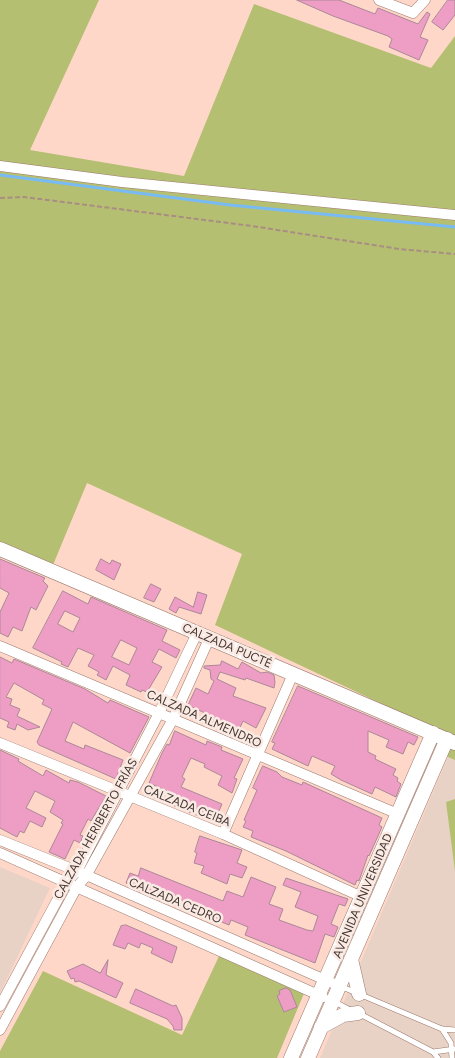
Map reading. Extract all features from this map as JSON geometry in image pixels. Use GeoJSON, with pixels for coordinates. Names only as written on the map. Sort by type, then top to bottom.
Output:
{"type":"FeatureCollection","features":[{"type":"Feature","properties":{"kind":"street"},"geometry":{"type":"LineString","coordinates":[[379,0],[413,13],[425,0]]}},
{"type":"Feature","properties":{"kind":"street"},"geometry":{"type":"LineString","coordinates":[[0,166],[122,182],[455,215]]}},
{"type":"Feature","properties":{"kind":"street","name":"CALZADA PUCTÉ"},"geometry":{"type":"LineString","coordinates":[[0,549],[451,741]]}},
{"type":"Feature","properties":{"kind":"street","name":"CALZADA HERIBERTO FRÍAS"},"geometry":{"type":"LineString","coordinates":[[0,1030],[77,887],[81,873],[117,791],[203,636]]}},
{"type":"Feature","properties":{"kind":"street","name":"CALZADA HERIBERTO FRÍAS"},"geometry":{"type":"LineString","coordinates":[[0,1006],[67,882],[81,873],[129,796],[173,719],[203,636]]}},
{"type":"Feature","properties":{"kind":"street","name":"CALZADA ALMENDRO"},"geometry":{"type":"LineString","coordinates":[[0,646],[398,814]]}},
{"type":"Feature","properties":{"kind":"street"},"geometry":{"type":"LineString","coordinates":[[223,834],[293,674]]}},
{"type":"Feature","properties":{"kind":"street","name":"AVENIDA UNIVERSIDAD"},"geometry":{"type":"LineString","coordinates":[[308,1058],[333,1001],[333,983],[362,897],[433,733]]}},
{"type":"Feature","properties":{"kind":"street","name":"AVENIDA UNIVERSIDAD"},"geometry":{"type":"LineString","coordinates":[[291,1058],[318,995],[333,983],[351,957],[451,741]]}},
{"type":"Feature","properties":{"kind":"street","name":"CALZADA CEIBA"},"geometry":{"type":"LineString","coordinates":[[0,743],[223,834],[362,897]]}},
{"type":"Feature","properties":{"kind":"street","name":"CALZADA CEDRO"},"geometry":{"type":"LineString","coordinates":[[0,840],[81,873],[333,983]]}},
{"type":"Feature","properties":{"kind":"street"},"geometry":{"type":"LineString","coordinates":[[0,853],[333,1001]]}},
{"type":"Feature","properties":{"kind":"street"},"geometry":{"type":"LineString","coordinates":[[351,957],[359,994]]}},
{"type":"Feature","properties":{"kind":"street"},"geometry":{"type":"LineString","coordinates":[[320,1028],[343,1015],[358,1013]]}},
{"type":"Feature","properties":{"kind":"lane"},"geometry":{"type":"LineString","coordinates":[[333,983],[442,1029],[455,1030]]}},
{"type":"Feature","properties":{"kind":"lane"},"geometry":{"type":"LineString","coordinates":[[333,1001],[433,1052],[438,1058]]}},
{"type":"Feature","properties":{"kind":"lane"},"geometry":{"type":"LineString","coordinates":[[442,1029],[450,1038],[454,1050],[452,1058]]}},
{"type":"Feature","properties":{"kind":"lane"},"geometry":{"type":"LineString","coordinates":[[433,1052],[454,1050]]}},
{"type":"Feature","properties":{"kind":"path"},"geometry":{"type":"LineString","coordinates":[[0,198],[24,197],[252,226],[399,249],[455,254]]}},
{"type":"Feature","properties":{"kind":"shaded area"},"geometry":{"type":"Polygon","coordinates":[[[448,757],[455,760],[455,1058],[320,1058],[448,757]]]}},
{"type":"Feature","properties":{"kind":"shaded area"},"geometry":{"type":"Polygon","coordinates":[[[0,867],[50,888],[0,993],[0,867]]]}},
{"type":"Feature","properties":{"kind":"green space"},"geometry":{"type":"Polygon","coordinates":[[[0,0],[99,0],[30,150],[184,176],[254,4],[431,68],[455,36],[455,760],[448,757],[418,721],[215,625],[242,554],[87,483],[53,565],[0,542],[0,0]]]}},
{"type":"Feature","properties":{"kind":"green space"},"geometry":{"type":"Polygon","coordinates":[[[455,799],[455,871],[446,802],[455,799]]]}},
{"type":"Feature","properties":{"kind":"green space"},"geometry":{"type":"Polygon","coordinates":[[[220,954],[305,991],[277,1058],[0,1058],[0,1051],[43,971],[182,1035],[220,954]]]}},
{"type":"Feature","properties":{"kind":"building"},"geometry":{"type":"Polygon","coordinates":[[[297,0],[339,0],[375,14],[378,8],[418,24],[427,12],[430,14],[420,37],[428,40],[419,60],[389,47],[392,39],[388,36],[333,16],[297,0]]]}},
{"type":"Feature","properties":{"kind":"building"},"geometry":{"type":"Polygon","coordinates":[[[448,0],[455,0],[455,15],[443,30],[432,22],[448,0]]]}},
{"type":"Feature","properties":{"kind":"building"},"geometry":{"type":"Polygon","coordinates":[[[0,559],[45,578],[43,581],[48,586],[36,610],[31,607],[22,631],[13,627],[8,637],[0,633],[0,612],[9,593],[0,588],[0,559]]]}},
{"type":"Feature","properties":{"kind":"building"},"geometry":{"type":"Polygon","coordinates":[[[101,559],[110,564],[112,560],[121,564],[114,580],[96,570],[101,559]]]}},
{"type":"Feature","properties":{"kind":"building"},"geometry":{"type":"Polygon","coordinates":[[[151,584],[161,589],[154,602],[144,598],[151,584]]]}},
{"type":"Feature","properties":{"kind":"building"},"geometry":{"type":"Polygon","coordinates":[[[63,591],[88,604],[91,597],[167,630],[162,641],[180,650],[176,658],[159,649],[152,662],[162,667],[147,692],[142,690],[141,692],[126,685],[130,675],[113,666],[106,680],[97,675],[99,672],[88,666],[94,655],[78,648],[68,667],[61,664],[62,662],[33,648],[63,591]],[[65,611],[58,624],[73,632],[80,618],[65,611]],[[121,640],[112,657],[129,665],[137,648],[121,640]]]}},
{"type":"Feature","properties":{"kind":"building"},"geometry":{"type":"Polygon","coordinates":[[[198,592],[207,595],[201,614],[179,607],[176,613],[169,609],[175,597],[193,607],[198,592]]]}},
{"type":"Feature","properties":{"kind":"building"},"geometry":{"type":"Polygon","coordinates":[[[0,657],[12,663],[14,659],[85,689],[108,703],[110,700],[149,717],[130,753],[73,722],[65,741],[84,749],[85,745],[123,760],[116,779],[39,745],[37,742],[52,709],[42,704],[44,700],[14,683],[6,697],[12,699],[10,705],[20,709],[17,716],[40,727],[28,730],[17,724],[15,730],[7,727],[9,722],[0,718],[0,657]]]}},
{"type":"Feature","properties":{"kind":"building"},"geometry":{"type":"Polygon","coordinates":[[[222,661],[238,669],[242,662],[261,673],[267,672],[274,675],[274,688],[246,678],[245,680],[220,672],[217,679],[236,688],[233,696],[266,708],[256,728],[243,721],[236,736],[204,721],[207,714],[188,705],[196,688],[208,694],[214,681],[211,679],[210,670],[204,668],[204,666],[220,665],[222,661]]]}},
{"type":"Feature","properties":{"kind":"building"},"geometry":{"type":"Polygon","coordinates":[[[298,686],[418,737],[414,745],[408,742],[403,754],[386,747],[389,740],[368,731],[368,752],[376,756],[375,759],[396,769],[393,775],[398,778],[397,781],[401,784],[396,797],[375,787],[372,794],[341,780],[331,774],[335,766],[312,756],[308,766],[272,749],[275,743],[272,742],[298,686]]]}},
{"type":"Feature","properties":{"kind":"building"},"geometry":{"type":"Polygon","coordinates":[[[175,731],[206,745],[207,741],[222,747],[221,750],[243,759],[234,778],[237,779],[232,793],[218,785],[222,776],[204,767],[205,764],[191,758],[182,777],[185,779],[181,787],[222,804],[215,820],[205,815],[204,818],[165,802],[170,792],[149,783],[162,753],[167,744],[169,745],[175,731]]]}},
{"type":"Feature","properties":{"kind":"building"},"geometry":{"type":"Polygon","coordinates":[[[0,750],[19,759],[18,761],[43,776],[46,770],[69,783],[70,780],[78,782],[106,796],[91,821],[88,819],[80,835],[83,836],[80,843],[74,840],[65,859],[49,852],[63,824],[61,823],[63,820],[50,812],[55,801],[35,791],[26,808],[46,818],[42,827],[30,821],[24,833],[20,831],[17,837],[0,828],[0,750]]]}},
{"type":"Feature","properties":{"kind":"building"},"geometry":{"type":"Polygon","coordinates":[[[263,766],[277,772],[282,777],[302,785],[303,782],[382,818],[379,825],[382,827],[368,855],[359,881],[357,880],[355,885],[286,851],[251,837],[253,831],[243,827],[246,821],[244,820],[257,790],[253,788],[263,766]]]}},
{"type":"Feature","properties":{"kind":"building"},"geometry":{"type":"Polygon","coordinates":[[[200,836],[242,850],[237,863],[247,867],[242,878],[230,874],[227,884],[201,873],[204,866],[194,863],[200,836]]]}},
{"type":"Feature","properties":{"kind":"building"},"geometry":{"type":"Polygon","coordinates":[[[141,868],[223,901],[227,891],[243,897],[251,877],[276,887],[269,904],[283,909],[279,920],[313,931],[318,916],[295,907],[301,892],[283,885],[286,878],[348,899],[345,906],[339,904],[331,924],[338,927],[334,937],[325,934],[315,963],[245,935],[248,927],[231,920],[229,925],[207,916],[209,910],[173,897],[172,900],[126,883],[130,873],[138,876],[141,868]]]}},
{"type":"Feature","properties":{"kind":"building"},"geometry":{"type":"Polygon","coordinates":[[[126,925],[177,947],[172,963],[151,953],[153,948],[141,943],[139,948],[128,943],[125,949],[113,945],[121,926],[126,925]]]}},
{"type":"Feature","properties":{"kind":"building"},"geometry":{"type":"Polygon","coordinates":[[[108,960],[106,975],[123,983],[116,998],[79,981],[75,982],[74,978],[71,979],[67,971],[83,964],[100,973],[108,960]]]}},
{"type":"Feature","properties":{"kind":"building"},"geometry":{"type":"Polygon","coordinates":[[[286,988],[290,990],[297,1007],[284,1012],[277,996],[280,994],[279,991],[286,988]]]}},
{"type":"Feature","properties":{"kind":"building"},"geometry":{"type":"Polygon","coordinates":[[[136,989],[173,1006],[176,1005],[182,1018],[182,1030],[174,1030],[167,1019],[130,1003],[136,989]]]}},
{"type":"Feature","properties":{"kind":"waterway"},"geometry":{"type":"LineString","coordinates":[[0,175],[230,205],[455,227]]}}]}
